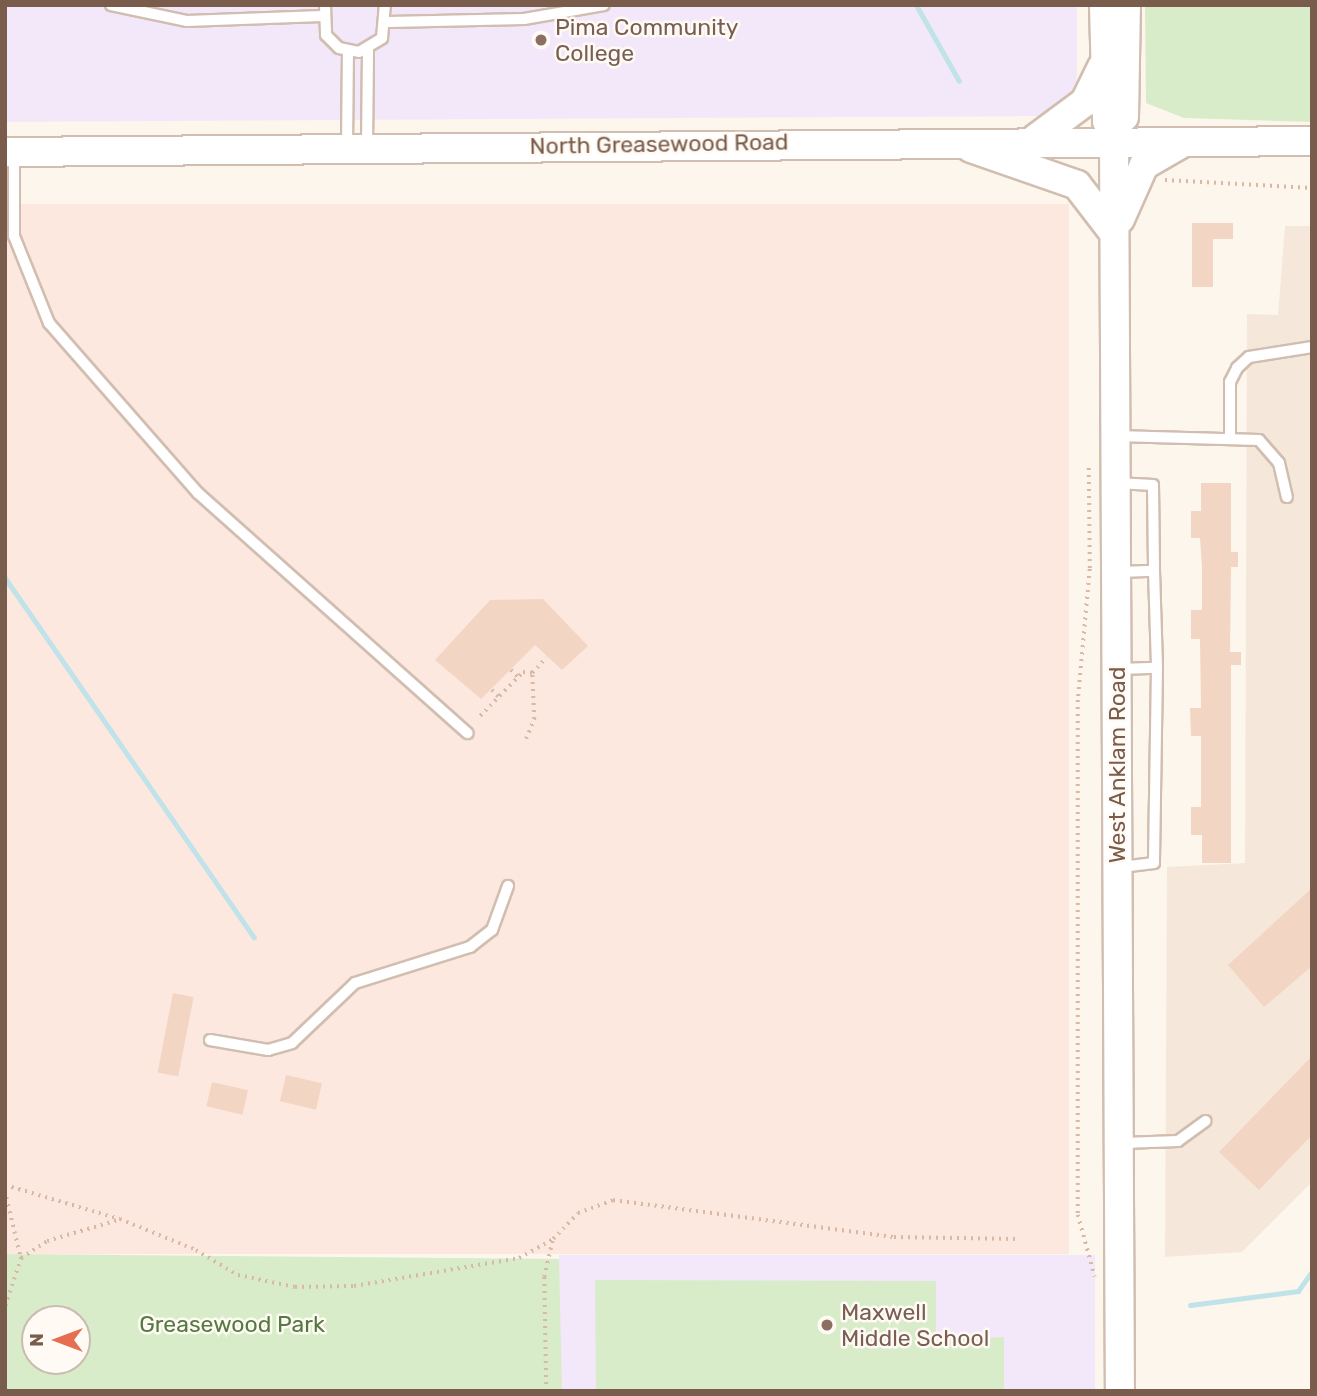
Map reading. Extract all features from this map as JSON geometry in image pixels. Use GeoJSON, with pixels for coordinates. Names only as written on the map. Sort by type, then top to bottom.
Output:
{"type":"FeatureCollection","features":[{"type":"Feature","properties":{"kind":"main road","name":"West Anklam Road"},"geometry":{"type":"LineString","coordinates":[[1104,5],[1104,62],[1114,138],[1120,1391]]}},
{"type":"Feature","properties":{"kind":"main road","name":"West Anklam Road"},"geometry":{"type":"LineString","coordinates":[[1114,138],[1124,116],[1126,5]]}},
{"type":"Feature","properties":{"kind":"main road"},"geometry":{"type":"LineString","coordinates":[[1035,139],[1086,102],[1104,62]]}},
{"type":"Feature","properties":{"kind":"main road","name":"North Greasewood Road"},"geometry":{"type":"LineString","coordinates":[[10,152],[1114,138],[1312,141]]}},
{"type":"Feature","properties":{"kind":"main road"},"geometry":{"type":"LineString","coordinates":[[1115,235],[1144,165],[1161,150],[1192,139]]}},
{"type":"Feature","properties":{"kind":"main road"},"geometry":{"type":"LineString","coordinates":[[950,140],[1077,185],[1093,197],[1115,235]]}},
{"type":"Feature","properties":{"kind":"lane"},"geometry":{"type":"LineString","coordinates":[[111,5],[187,21],[323,11],[326,35],[348,51],[369,50]]}},
{"type":"Feature","properties":{"kind":"lane"},"geometry":{"type":"LineString","coordinates":[[357,148],[369,50],[388,22],[385,5]]}},
{"type":"Feature","properties":{"kind":"lane"},"geometry":{"type":"LineString","coordinates":[[388,22],[524,19],[604,5]]}},
{"type":"Feature","properties":{"kind":"lane"},"geometry":{"type":"LineString","coordinates":[[348,51],[357,148]]}},
{"type":"Feature","properties":{"kind":"lane"},"geometry":{"type":"LineString","coordinates":[[10,152],[14,236],[49,323],[198,493],[467,733]]}},
{"type":"Feature","properties":{"kind":"lane"},"geometry":{"type":"LineString","coordinates":[[1230,437],[1230,382],[1237,368],[1249,357],[1312,347]]}},
{"type":"Feature","properties":{"kind":"lane"},"geometry":{"type":"LineString","coordinates":[[1116,436],[1230,437],[1259,440],[1269,450],[1287,479],[1287,497]]}},
{"type":"Feature","properties":{"kind":"lane"},"geometry":{"type":"LineString","coordinates":[[1116,483],[1153,485],[1157,668],[1154,863],[1117,867]]}},
{"type":"Feature","properties":{"kind":"lane"},"geometry":{"type":"LineString","coordinates":[[1116,572],[1154,571]]}},
{"type":"Feature","properties":{"kind":"lane"},"geometry":{"type":"LineString","coordinates":[[1116,670],[1157,668]]}},
{"type":"Feature","properties":{"kind":"lane"},"geometry":{"type":"LineString","coordinates":[[210,1040],[268,1050],[292,1043],[355,983],[470,947],[492,930],[508,886]]}},
{"type":"Feature","properties":{"kind":"lane"},"geometry":{"type":"LineString","coordinates":[[1119,1143],[1178,1141],[1206,1121]]}},
{"type":"Feature","properties":{"kind":"path"},"geometry":{"type":"LineString","coordinates":[[1153,179],[1312,188]]}},
{"type":"Feature","properties":{"kind":"path"},"geometry":{"type":"LineString","coordinates":[[1089,468],[1090,569],[1078,700],[1078,1215],[1095,1286]]}},
{"type":"Feature","properties":{"kind":"path"},"geometry":{"type":"LineString","coordinates":[[480,716],[518,677],[532,673],[546,658]]}},
{"type":"Feature","properties":{"kind":"path"},"geometry":{"type":"LineString","coordinates":[[511,670],[518,677]]}},
{"type":"Feature","properties":{"kind":"path"},"geometry":{"type":"LineString","coordinates":[[526,739],[534,719],[532,673]]}},
{"type":"Feature","properties":{"kind":"path"},"geometry":{"type":"LineString","coordinates":[[492,690],[499,697]]}},
{"type":"Feature","properties":{"kind":"path"},"geometry":{"type":"LineString","coordinates":[[5,1185],[120,1219],[196,1250],[238,1275],[295,1287],[470,1270],[519,1258],[553,1239],[578,1213],[613,1200],[894,1237],[1016,1239]]}},
{"type":"Feature","properties":{"kind":"path"},"geometry":{"type":"LineString","coordinates":[[5,1191],[21,1258],[5,1306]]}},
{"type":"Feature","properties":{"kind":"path"},"geometry":{"type":"LineString","coordinates":[[21,1258],[47,1241],[120,1219]]}},
{"type":"Feature","properties":{"kind":"path"},"geometry":{"type":"LineString","coordinates":[[546,1391],[544,1278],[553,1239]]}},
{"type":"Feature","properties":{"kind":"shaded area","name":"Pima Community College"},"geometry":{"type":"Polygon","coordinates":[[[5,5],[1077,5],[1077,75],[1073,106],[1043,116],[5,122],[5,5]]]}},
{"type":"Feature","properties":{"kind":"shaded area"},"geometry":{"type":"Polygon","coordinates":[[[5,204],[1069,204],[1069,1254],[5,1254],[5,204]]]}},
{"type":"Feature","properties":{"kind":"shaded area"},"geometry":{"type":"Polygon","coordinates":[[[1285,226],[1312,226],[1312,1182],[1242,1252],[1165,1257],[1167,867],[1245,863],[1247,314],[1278,315],[1285,226]]]}},
{"type":"Feature","properties":{"kind":"shaded area","name":"Maxwell Middle School"},"geometry":{"type":"Polygon","coordinates":[[[559,1255],[1095,1255],[1095,1391],[559,1391],[559,1255]]]}},
{"type":"Feature","properties":{"kind":"green space"},"geometry":{"type":"Polygon","coordinates":[[[1145,5],[1312,5],[1312,122],[1184,118],[1146,103],[1145,5]]]}},
{"type":"Feature","properties":{"kind":"green space","name":"Greasewood Park"},"geometry":{"type":"Polygon","coordinates":[[[5,1254],[559,1259],[562,1391],[5,1391],[5,1254]]]}},
{"type":"Feature","properties":{"kind":"green space"},"geometry":{"type":"Polygon","coordinates":[[[595,1280],[936,1281],[936,1341],[1004,1337],[1004,1391],[596,1391],[595,1280]]]}},
{"type":"Feature","properties":{"kind":"building"},"geometry":{"type":"Polygon","coordinates":[[[1192,223],[1233,223],[1233,239],[1213,239],[1213,287],[1192,287],[1192,223]]]}},
{"type":"Feature","properties":{"kind":"building"},"geometry":{"type":"Polygon","coordinates":[[[1201,483],[1231,483],[1231,552],[1238,552],[1238,567],[1231,567],[1230,652],[1241,652],[1241,665],[1231,665],[1231,863],[1202,863],[1202,835],[1191,835],[1191,807],[1201,807],[1201,736],[1191,736],[1190,708],[1201,708],[1200,639],[1191,639],[1191,610],[1202,610],[1202,567],[1200,538],[1191,538],[1191,511],[1201,511],[1201,483]]]}},
{"type":"Feature","properties":{"kind":"building"},"geometry":{"type":"Polygon","coordinates":[[[543,599],[588,646],[562,670],[535,645],[481,699],[435,660],[490,600],[543,599]]]}},
{"type":"Feature","properties":{"kind":"building"},"geometry":{"type":"Polygon","coordinates":[[[1312,888],[1312,966],[1264,1007],[1228,965],[1312,888]]]}},
{"type":"Feature","properties":{"kind":"building"},"geometry":{"type":"Polygon","coordinates":[[[173,993],[194,997],[178,1077],[158,1073],[173,993]]]}},
{"type":"Feature","properties":{"kind":"building"},"geometry":{"type":"Polygon","coordinates":[[[1312,1056],[1312,1135],[1259,1190],[1219,1152],[1312,1056]]]}},
{"type":"Feature","properties":{"kind":"building"},"geometry":{"type":"Polygon","coordinates":[[[286,1075],[322,1083],[316,1110],[280,1101],[286,1075]]]}},
{"type":"Feature","properties":{"kind":"building"},"geometry":{"type":"Polygon","coordinates":[[[212,1082],[248,1090],[242,1115],[206,1106],[212,1082]]]}},
{"type":"Feature","properties":{"kind":"waterway"},"geometry":{"type":"LineString","coordinates":[[916,5],[959,81]]}},
{"type":"Feature","properties":{"kind":"waterway"},"geometry":{"type":"LineString","coordinates":[[5,578],[254,937]]}},
{"type":"Feature","properties":{"kind":"waterway"},"geometry":{"type":"LineString","coordinates":[[1190,1305],[1298,1291],[1312,1271]]}},
{"type":"Feature","properties":{"kind":"place","name":"Pima Community College"},"geometry":{"type":"Point","coordinates":[541,40]}},
{"type":"Feature","properties":{"kind":"place","name":"Maxwell Middle School"},"geometry":{"type":"Point","coordinates":[827,1325]}}]}
